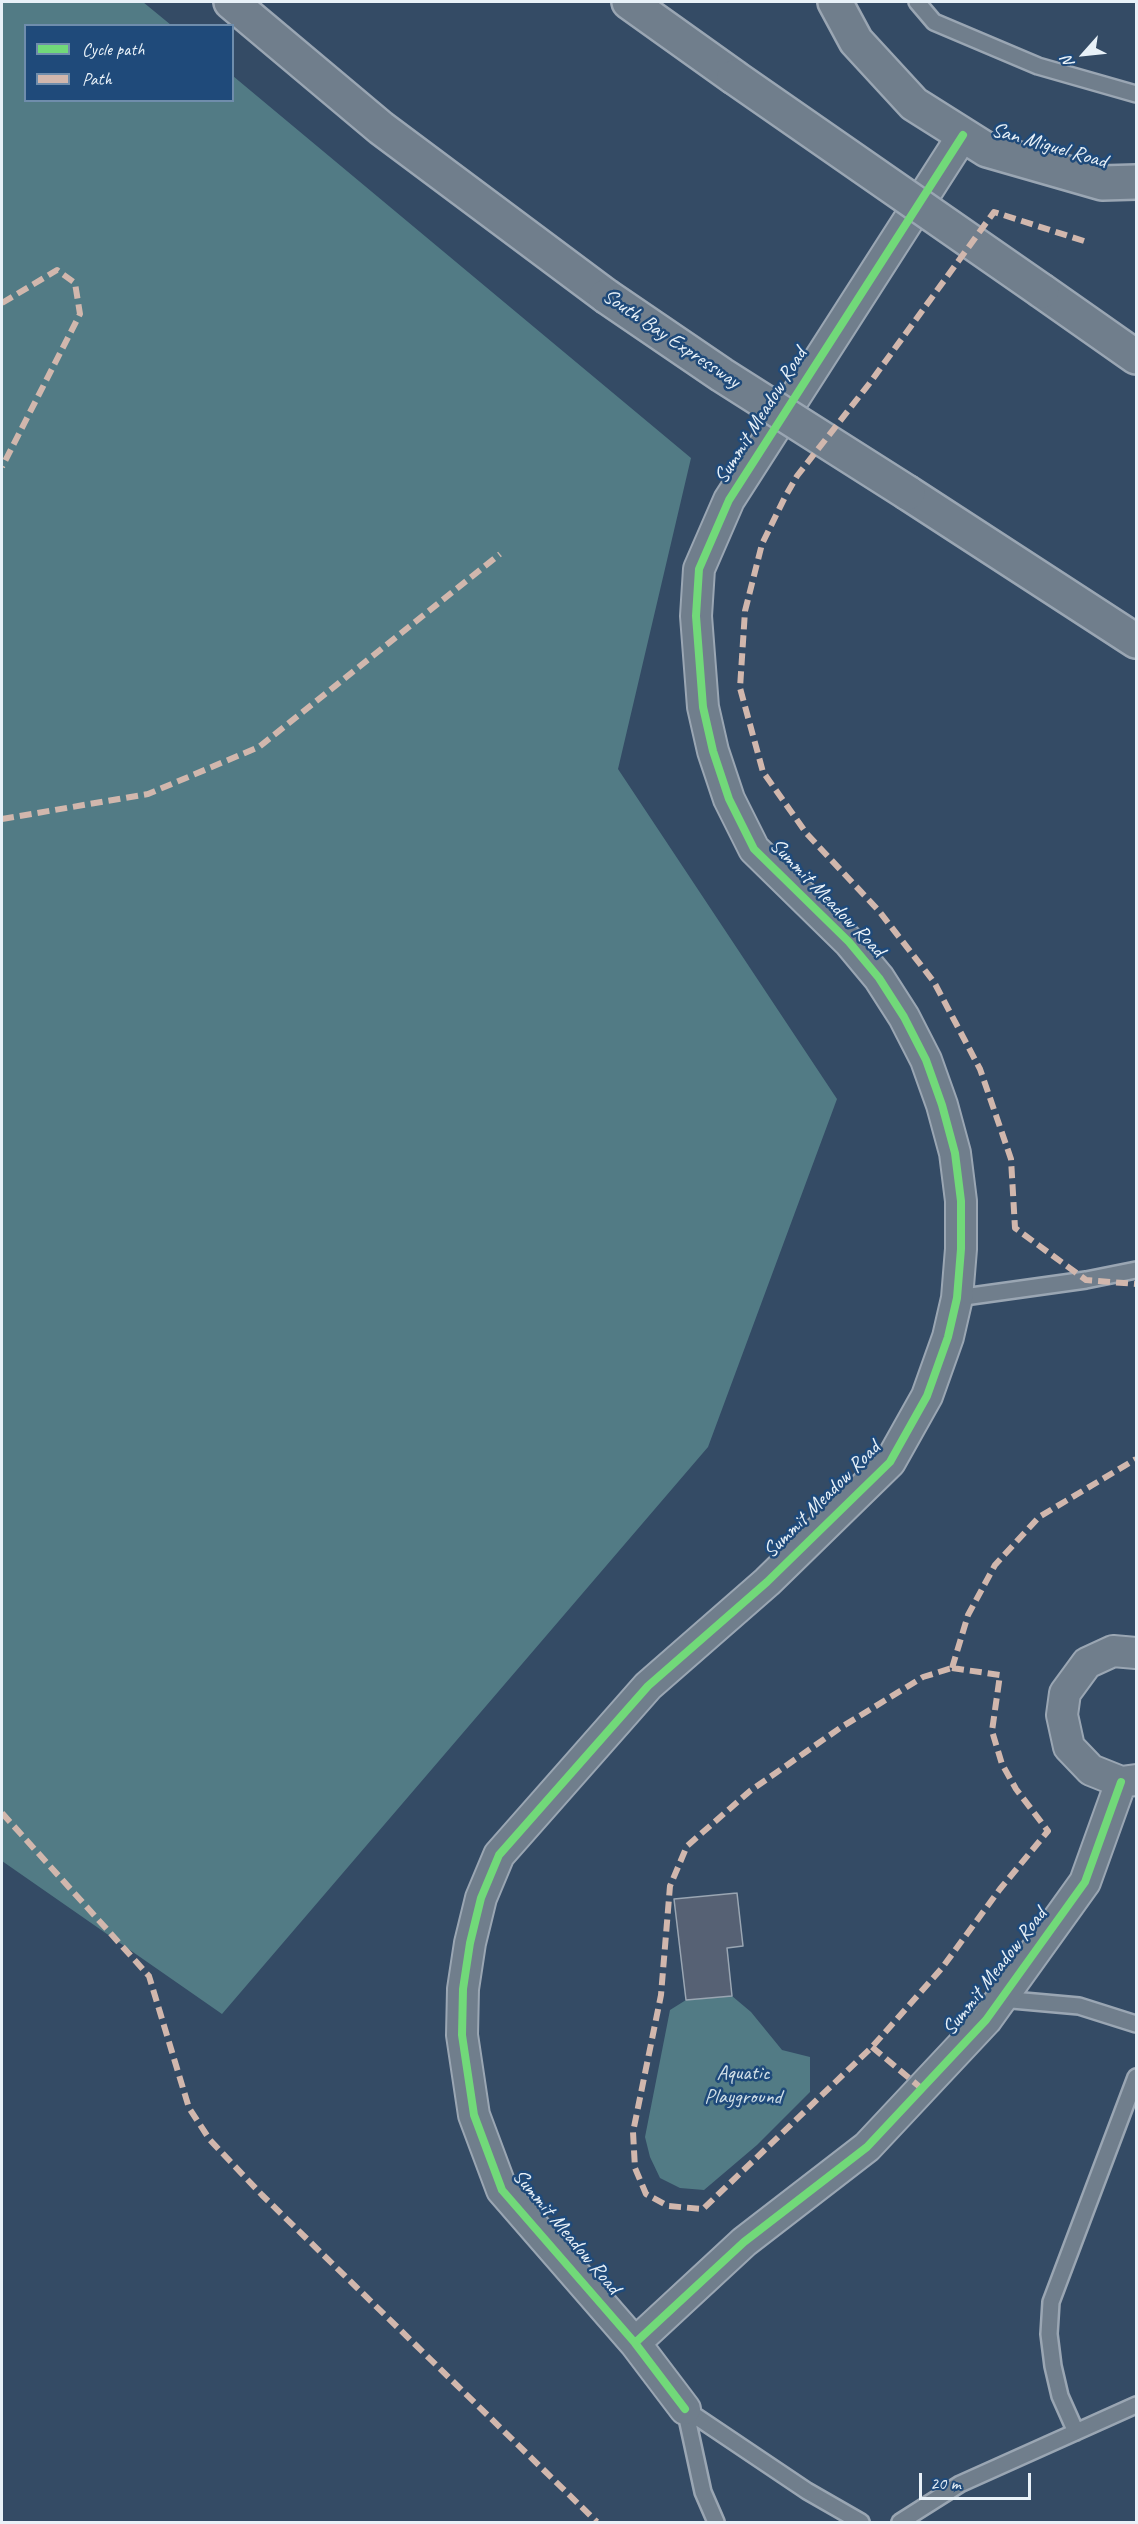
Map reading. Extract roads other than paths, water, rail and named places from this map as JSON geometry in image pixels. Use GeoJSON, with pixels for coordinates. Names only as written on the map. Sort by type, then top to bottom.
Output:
{"type":"FeatureCollection","features":[{"type":"Feature","properties":{"kind":"main road","name":"South Bay Expressway"},"geometry":{"type":"LineString","coordinates":[[231,2],[381,128],[606,296],[722,375],[1137,641]]}},
{"type":"Feature","properties":{"kind":"main road"},"geometry":{"type":"LineString","coordinates":[[629,2],[1137,357]]}},
{"type":"Feature","properties":{"kind":"main road","name":"San Miguel Road"},"geometry":{"type":"LineString","coordinates":[[835,2],[856,41],[914,104],[987,150],[1102,183],[1137,182]]}},
{"type":"Feature","properties":{"kind":"street","name":"Summit Meadow Road"},"geometry":{"type":"LineString","coordinates":[[685,2409],[636,2343],[502,2190],[486,2153],[474,2115],[462,2035],[463,1989],[470,1943],[481,1898],[499,1855],[648,1686],[766,1582],[890,1462],[927,1396],[948,1337],[957,1298],[962,1249],[961,1201],[954,1153],[942,1105],[929,1069],[904,1017],[879,978],[849,942],[754,849],[729,799],[713,751],[703,707],[696,616],[699,569],[729,500],[963,135]]}},
{"type":"Feature","properties":{"kind":"street","name":"Summit Meadow Road"},"geometry":{"type":"LineString","coordinates":[[636,2343],[744,2242],[867,2147],[986,2020],[1085,1882],[1129,1781],[1090,1770],[1069,1747],[1062,1715],[1065,1693],[1087,1663],[1113,1651],[1137,1653]]}},
{"type":"Feature","properties":{"kind":"lane"},"geometry":{"type":"LineString","coordinates":[[917,2],[934,22],[1038,66],[1137,94]]}},
{"type":"Feature","properties":{"kind":"lane"},"geometry":{"type":"LineString","coordinates":[[957,1298],[1086,1280],[1137,1270]]}},
{"type":"Feature","properties":{"kind":"lane"},"geometry":{"type":"LineString","coordinates":[[1000,1999],[1079,2006],[1137,2024]]}},
{"type":"Feature","properties":{"kind":"lane"},"geometry":{"type":"LineString","coordinates":[[1076,2432],[1060,2396],[1053,2366],[1050,2334],[1051,2302],[1137,2077]]}},
{"type":"Feature","properties":{"kind":"lane"},"geometry":{"type":"LineString","coordinates":[[900,2523],[960,2484],[1137,2405]]}},
{"type":"Feature","properties":{"kind":"lane"},"geometry":{"type":"LineString","coordinates":[[685,2409],[703,2492],[716,2523]]}},
{"type":"Feature","properties":{"kind":"lane"},"geometry":{"type":"LineString","coordinates":[[685,2409],[807,2491],[861,2523]]}},
{"type":"Feature","properties":{"kind":"park label","name":"Aquatic Playground"},"geometry":{"type":"Point","coordinates":[743,2085]}}]}
